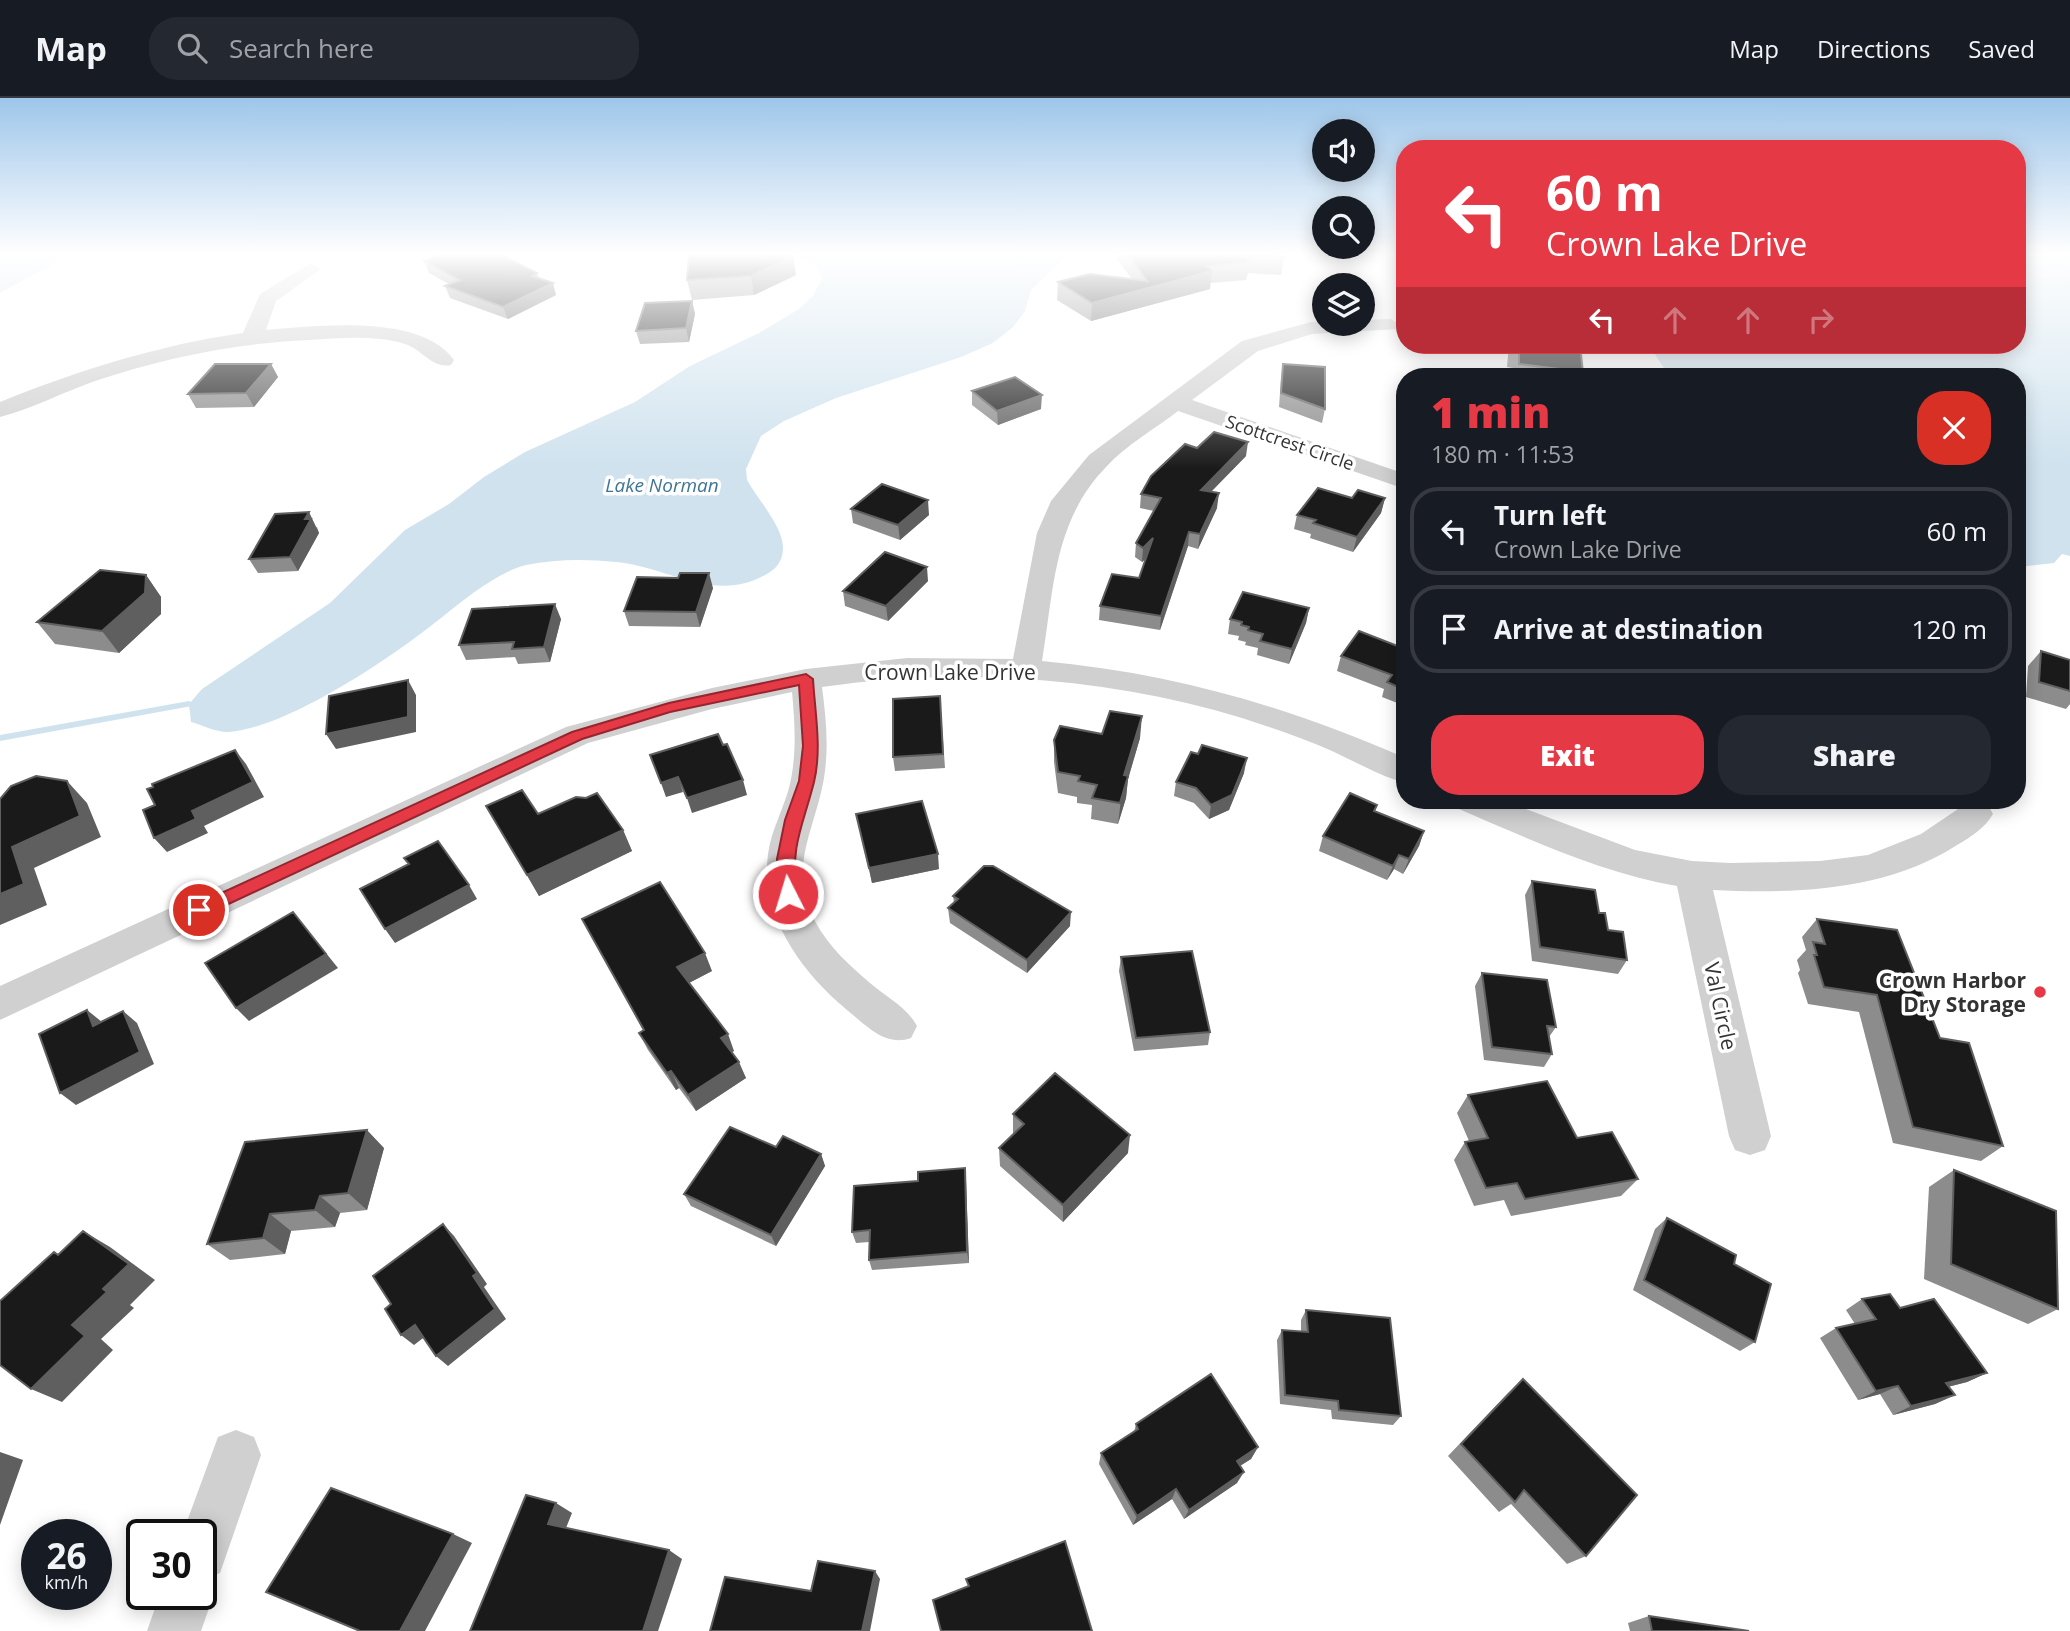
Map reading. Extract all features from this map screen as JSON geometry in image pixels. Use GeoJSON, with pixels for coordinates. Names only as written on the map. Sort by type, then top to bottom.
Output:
{"type":"FeatureCollection","features":[{"type":"Feature","properties":{"kind":"street"},"geometry":{"type":"LineString","coordinates":[[252,338],[257,326]]}},
{"type":"Feature","properties":{"kind":"street"},"geometry":{"type":"LineString","coordinates":[[1026,670],[1050,533],[1064,501],[1098,460],[1234,355],[1274,337],[1311,328],[1377,326]]}},
{"type":"Feature","properties":{"kind":"street"},"geometry":{"type":"LineString","coordinates":[[0,410],[104,370],[177,351],[252,338],[319,333],[397,336],[423,342],[443,360]]}},
{"type":"Feature","properties":{"kind":"street","name":"Scottcrest Circle"},"geometry":{"type":"LineString","coordinates":[[1174,402],[1396,479]]}},
{"type":"Feature","properties":{"kind":"street","name":"Crown Lake Drive"},"geometry":{"type":"LineString","coordinates":[[0,1004],[472,781],[577,735],[669,708],[806,679],[903,668],[1026,670],[1126,682],[1219,702],[1305,728],[1396,767]]}},
{"type":"Feature","properties":{"kind":"street"},"geometry":{"type":"LineString","coordinates":[[806,679],[811,746],[807,781],[793,820],[785,859],[788,894],[802,932],[824,966],[853,995],[897,1026]]}},
{"type":"Feature","properties":{"kind":"street"},"geometry":{"type":"LineString","coordinates":[[1493,809],[1568,840],[1625,859],[1692,875],[1734,877],[1846,874],[1922,851],[1948,837],[1976,814]]}},
{"type":"Feature","properties":{"kind":"street","name":"Val Circle"},"geometry":{"type":"LineString","coordinates":[[1692,875],[1750,1136]]}},
{"type":"Feature","properties":{"kind":"street"},"geometry":{"type":"LineString","coordinates":[[213,1519],[236,1455]]}},
{"type":"Feature","properties":{"kind":"street"},"geometry":{"type":"LineString","coordinates":[[174,1631],[181,1610]]}},
{"type":"Feature","properties":{"kind":"water","name":"Lake Norman"},"geometry":{"type":"Polygon","coordinates":[[[771,326],[1014,326],[993,343],[961,357],[836,398],[784,421],[761,436],[746,469],[747,480],[779,532],[783,550],[777,566],[751,582],[713,585],[636,565],[594,560],[526,565],[489,582],[389,656],[305,706],[251,728],[227,732],[191,722],[189,704],[202,689],[330,603],[405,530],[449,504],[484,477],[525,452],[635,402],[690,366],[771,326]]]}},
{"type":"Feature","properties":{"kind":"water"},"geometry":{"type":"Polygon","coordinates":[[[2026,326],[2070,326],[2070,556],[2062,554],[2054,563],[2026,566],[2026,368],[1664,368],[1655,354],[2026,354],[2026,326]]]}},
{"type":"Feature","properties":{"kind":"building"},"geometry":{"type":"Polygon","coordinates":[[[638,326],[687,326],[686,328],[636,331],[638,326]]]}},
{"type":"Feature","properties":{"kind":"building"},"geometry":{"type":"Polygon","coordinates":[[[1519,354],[1581,354],[1583,368],[1551,368],[1519,364],[1519,354]]]}},
{"type":"Feature","properties":{"kind":"building"},"geometry":{"type":"Polygon","coordinates":[[[215,364],[271,364],[246,393],[188,394],[215,364]]]}},
{"type":"Feature","properties":{"kind":"building"},"geometry":{"type":"Polygon","coordinates":[[[1283,364],[1325,367],[1325,409],[1281,393],[1283,364]]]}},
{"type":"Feature","properties":{"kind":"building"},"geometry":{"type":"Polygon","coordinates":[[[1015,377],[1042,395],[997,411],[972,391],[1015,377]]]}},
{"type":"Feature","properties":{"kind":"building"},"geometry":{"type":"Polygon","coordinates":[[[1214,432],[1248,442],[1201,490],[1219,493],[1200,534],[1189,532],[1161,616],[1100,606],[1112,574],[1139,578],[1153,538],[1143,548],[1136,543],[1161,498],[1141,494],[1151,476],[1185,444],[1197,448],[1214,432]]]}},
{"type":"Feature","properties":{"kind":"building"},"geometry":{"type":"Polygon","coordinates":[[[882,484],[928,500],[898,525],[851,509],[882,484]]]}},
{"type":"Feature","properties":{"kind":"building"},"geometry":{"type":"Polygon","coordinates":[[[1318,488],[1352,498],[1358,490],[1385,498],[1357,537],[1297,515],[1318,488]]]}},
{"type":"Feature","properties":{"kind":"building"},"geometry":{"type":"Polygon","coordinates":[[[309,512],[305,519],[311,519],[290,557],[249,559],[275,514],[309,512]]]}},
{"type":"Feature","properties":{"kind":"building"},"geometry":{"type":"Polygon","coordinates":[[[885,552],[927,567],[886,606],[843,591],[885,552]]]}},
{"type":"Feature","properties":{"kind":"building"},"geometry":{"type":"Polygon","coordinates":[[[100,570],[146,575],[145,593],[102,631],[37,622],[100,570]]]}},
{"type":"Feature","properties":{"kind":"building"},"geometry":{"type":"Polygon","coordinates":[[[680,573],[709,573],[696,612],[624,611],[637,577],[678,578],[680,573]]]}},
{"type":"Feature","properties":{"kind":"building"},"geometry":{"type":"Polygon","coordinates":[[[1243,592],[1309,608],[1292,649],[1260,641],[1263,634],[1248,630],[1249,627],[1241,625],[1242,622],[1230,619],[1243,592]]]}},
{"type":"Feature","properties":{"kind":"building"},"geometry":{"type":"Polygon","coordinates":[[[555,604],[544,647],[512,649],[514,642],[459,645],[472,609],[555,604]]]}},
{"type":"Feature","properties":{"kind":"building"},"geometry":{"type":"Polygon","coordinates":[[[1359,631],[1396,645],[1396,686],[1387,682],[1392,675],[1341,656],[1359,631]]]}},
{"type":"Feature","properties":{"kind":"building"},"geometry":{"type":"Polygon","coordinates":[[[2041,651],[2070,660],[2070,691],[2039,682],[2041,651]]]}},
{"type":"Feature","properties":{"kind":"building"},"geometry":{"type":"Polygon","coordinates":[[[408,680],[408,717],[326,734],[329,696],[408,680]]]}},
{"type":"Feature","properties":{"kind":"building"},"geometry":{"type":"Polygon","coordinates":[[[940,696],[943,754],[893,757],[893,699],[940,696]]]}},
{"type":"Feature","properties":{"kind":"building"},"geometry":{"type":"Polygon","coordinates":[[[1110,711],[1142,716],[1124,775],[1128,776],[1120,803],[1092,798],[1097,785],[1078,781],[1080,776],[1058,772],[1054,740],[1060,726],[1102,734],[1110,711]]]}},
{"type":"Feature","properties":{"kind":"building"},"geometry":{"type":"Polygon","coordinates":[[[718,734],[723,745],[727,744],[743,780],[687,798],[678,777],[661,783],[650,755],[718,734]]]}},
{"type":"Feature","properties":{"kind":"building"},"geometry":{"type":"Polygon","coordinates":[[[1202,745],[1247,758],[1232,795],[1211,805],[1196,788],[1176,782],[1191,752],[1198,754],[1202,745]]]}},
{"type":"Feature","properties":{"kind":"building"},"geometry":{"type":"Polygon","coordinates":[[[235,750],[253,782],[192,811],[196,819],[154,838],[143,810],[155,805],[147,789],[153,787],[152,784],[235,750]]]}},
{"type":"Feature","properties":{"kind":"building"},"geometry":{"type":"Polygon","coordinates":[[[36,776],[67,781],[80,816],[12,847],[24,884],[0,894],[0,799],[11,786],[36,776]]]}},
{"type":"Feature","properties":{"kind":"building"},"geometry":{"type":"Polygon","coordinates":[[[522,790],[538,814],[576,797],[586,798],[597,793],[623,830],[527,875],[486,806],[522,790]]]}},
{"type":"Feature","properties":{"kind":"building"},"geometry":{"type":"Polygon","coordinates":[[[1350,793],[1377,805],[1374,811],[1424,831],[1409,859],[1399,855],[1393,866],[1323,836],[1350,793]]]}},
{"type":"Feature","properties":{"kind":"building"},"geometry":{"type":"Polygon","coordinates":[[[922,801],[938,854],[869,868],[856,814],[922,801]]]}},
{"type":"Feature","properties":{"kind":"building"},"geometry":{"type":"Polygon","coordinates":[[[438,841],[469,885],[385,929],[360,889],[409,864],[404,858],[438,841]]]}},
{"type":"Feature","properties":{"kind":"building"},"geometry":{"type":"Polygon","coordinates":[[[984,866],[993,866],[1071,912],[1027,960],[948,908],[958,899],[953,896],[984,866]]]}},
{"type":"Feature","properties":{"kind":"building"},"geometry":{"type":"Polygon","coordinates":[[[1532,881],[1595,890],[1599,913],[1605,913],[1608,930],[1623,932],[1627,960],[1540,947],[1532,881]]]}},
{"type":"Feature","properties":{"kind":"building"},"geometry":{"type":"Polygon","coordinates":[[[660,882],[705,953],[677,967],[728,1034],[721,1038],[739,1062],[688,1095],[671,1071],[667,1073],[639,1033],[644,1030],[582,919],[660,882]]]}},
{"type":"Feature","properties":{"kind":"building"},"geometry":{"type":"Polygon","coordinates":[[[293,912],[326,954],[236,1008],[205,963],[293,912]]]}},
{"type":"Feature","properties":{"kind":"building"},"geometry":{"type":"Polygon","coordinates":[[[1817,919],[1897,930],[1940,1038],[1969,1043],[2003,1146],[1913,1127],[1877,995],[1824,987],[1814,955],[1817,955],[1813,942],[1825,944],[1817,919]]]}},
{"type":"Feature","properties":{"kind":"building"},"geometry":{"type":"Polygon","coordinates":[[[1192,951],[1210,1032],[1136,1038],[1121,957],[1192,951]]]}},
{"type":"Feature","properties":{"kind":"building"},"geometry":{"type":"Polygon","coordinates":[[[1482,973],[1547,980],[1556,1027],[1547,1026],[1552,1054],[1492,1047],[1482,973]]]}},
{"type":"Feature","properties":{"kind":"building"},"geometry":{"type":"Polygon","coordinates":[[[87,1010],[93,1026],[123,1011],[140,1052],[60,1093],[39,1034],[87,1010]]]}},
{"type":"Feature","properties":{"kind":"building"},"geometry":{"type":"Polygon","coordinates":[[[1055,1073],[1130,1135],[1063,1205],[999,1148],[1024,1124],[1013,1114],[1055,1073]]]}},
{"type":"Feature","properties":{"kind":"building"},"geometry":{"type":"Polygon","coordinates":[[[1547,1081],[1577,1138],[1612,1132],[1638,1179],[1525,1199],[1517,1183],[1486,1188],[1465,1142],[1488,1138],[1468,1095],[1547,1081]]]}},
{"type":"Feature","properties":{"kind":"building"},"geometry":{"type":"Polygon","coordinates":[[[730,1127],[776,1147],[783,1136],[821,1154],[771,1235],[684,1194],[730,1127]]]}},
{"type":"Feature","properties":{"kind":"building"},"geometry":{"type":"Polygon","coordinates":[[[367,1130],[348,1193],[320,1196],[315,1210],[270,1214],[263,1238],[207,1244],[245,1142],[367,1130]]]}},
{"type":"Feature","properties":{"kind":"building"},"geometry":{"type":"Polygon","coordinates":[[[965,1168],[967,1252],[869,1260],[870,1230],[852,1232],[854,1186],[918,1181],[918,1172],[965,1168]]]}},
{"type":"Feature","properties":{"kind":"building"},"geometry":{"type":"Polygon","coordinates":[[[1954,1170],[2056,1211],[2058,1309],[1951,1264],[1954,1170]]]}},
{"type":"Feature","properties":{"kind":"building"},"geometry":{"type":"Polygon","coordinates":[[[1667,1218],[1736,1255],[1734,1264],[1771,1284],[1755,1342],[1644,1280],[1667,1218]]]}},
{"type":"Feature","properties":{"kind":"building"},"geometry":{"type":"Polygon","coordinates":[[[443,1224],[477,1273],[473,1276],[495,1309],[436,1356],[415,1325],[401,1335],[385,1309],[391,1304],[373,1276],[443,1224]]]}},
{"type":"Feature","properties":{"kind":"building"},"geometry":{"type":"Polygon","coordinates":[[[83,1231],[129,1264],[103,1289],[107,1292],[72,1325],[85,1336],[31,1389],[0,1365],[0,1301],[54,1252],[58,1255],[83,1231]]]}},
{"type":"Feature","properties":{"kind":"building"},"geometry":{"type":"Polygon","coordinates":[[[1890,1294],[1900,1308],[1934,1299],[1987,1373],[1946,1383],[1955,1395],[1911,1406],[1898,1386],[1876,1391],[1836,1328],[1876,1319],[1862,1299],[1890,1294]]]}},
{"type":"Feature","properties":{"kind":"building"},"geometry":{"type":"Polygon","coordinates":[[[1306,1310],[1390,1318],[1401,1416],[1339,1410],[1338,1401],[1285,1395],[1282,1330],[1308,1332],[1306,1310]]]}},
{"type":"Feature","properties":{"kind":"building"},"geometry":{"type":"Polygon","coordinates":[[[1211,1374],[1258,1447],[1237,1461],[1244,1472],[1189,1510],[1176,1489],[1137,1516],[1101,1453],[1138,1429],[1136,1424],[1211,1374]]]}},
{"type":"Feature","properties":{"kind":"building"},"geometry":{"type":"Polygon","coordinates":[[[1523,1379],[1637,1495],[1586,1556],[1524,1490],[1515,1502],[1461,1444],[1523,1379]]]}},
{"type":"Feature","properties":{"kind":"building"},"geometry":{"type":"Polygon","coordinates":[[[331,1488],[453,1534],[400,1631],[360,1631],[266,1592],[331,1488]]]}},
{"type":"Feature","properties":{"kind":"building"},"geometry":{"type":"Polygon","coordinates":[[[526,1495],[556,1503],[548,1524],[669,1550],[643,1631],[470,1631],[526,1495]]]}},
{"type":"Feature","properties":{"kind":"building"},"geometry":{"type":"Polygon","coordinates":[[[1065,1541],[1092,1631],[941,1631],[933,1600],[969,1586],[966,1579],[1065,1541]]]}},
{"type":"Feature","properties":{"kind":"building"},"geometry":{"type":"Polygon","coordinates":[[[818,1561],[875,1571],[862,1631],[710,1631],[725,1577],[811,1591],[818,1561]]]}},
{"type":"Feature","properties":{"kind":"building"},"geometry":{"type":"Polygon","coordinates":[[[1649,1616],[1749,1631],[1652,1631],[1649,1616]]]}},
{"type":"Feature","properties":{"kind":"waterway"},"geometry":{"type":"LineString","coordinates":[[0,738],[189,704]]}},
{"type":"Feature","properties":{"kind":"place","name":"Crown Harbor Dry Storage"},"geometry":{"type":"Point","coordinates":[2040,992]}},
{"type":"Feature","properties":{"kind":"route"},"geometry":{"type":"LineString","coordinates":[[199,910],[472,781],[577,735],[669,708],[806,679],[811,746],[807,781],[793,820],[785,859],[788,894]]}}]}
